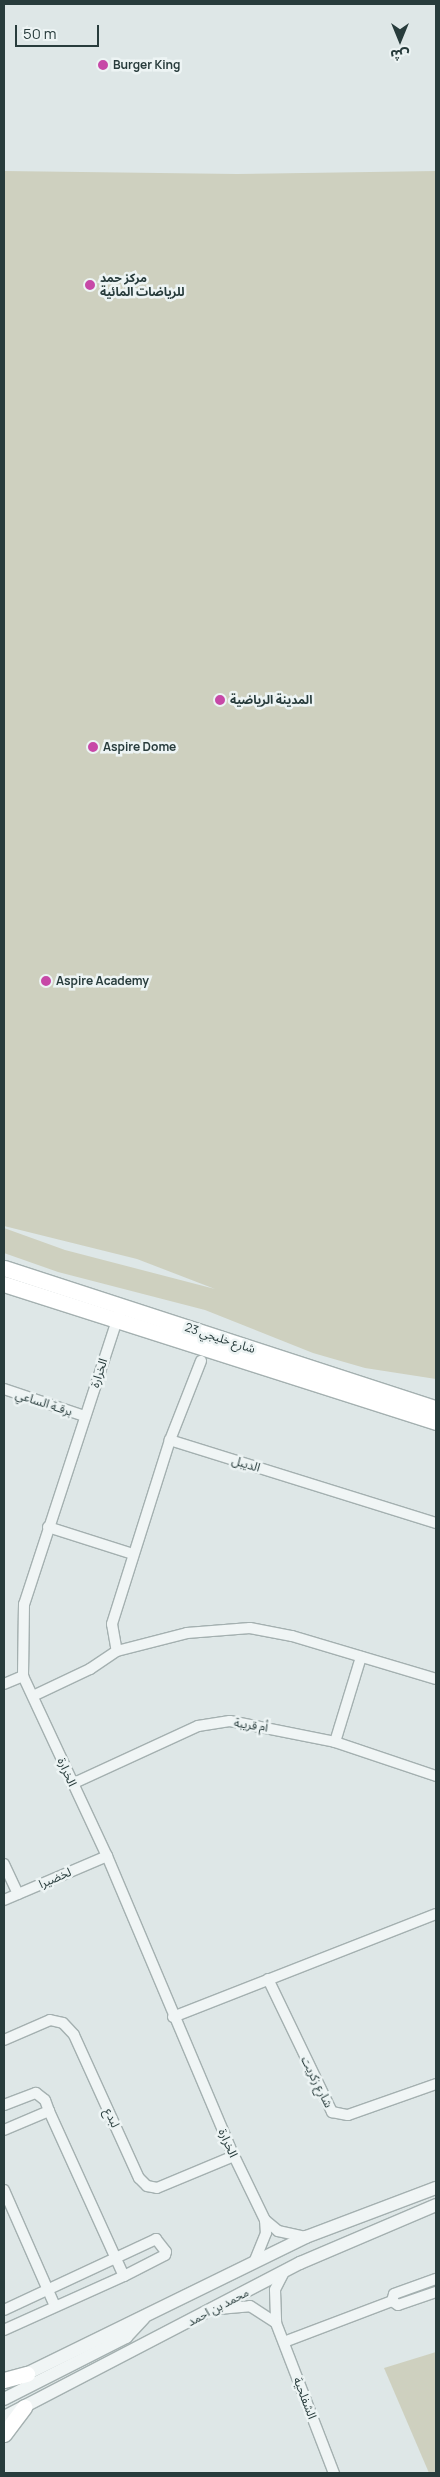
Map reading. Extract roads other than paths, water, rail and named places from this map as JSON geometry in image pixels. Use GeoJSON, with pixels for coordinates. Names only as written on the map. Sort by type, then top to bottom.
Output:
{"type":"FeatureCollection","features":[{"type":"Feature","properties":{"kind":"main road","name":"شارع خليجي 23"},"geometry":{"type":"LineString","coordinates":[[4,1268],[119,1313],[436,1422]]}},
{"type":"Feature","properties":{"kind":"main road","name":"شارع خليجي 23"},"geometry":{"type":"LineString","coordinates":[[4,1284],[119,1313],[436,1408]]}},
{"type":"Feature","properties":{"kind":"main road"},"geometry":{"type":"LineString","coordinates":[[4,2380],[27,2374]]}},
{"type":"Feature","properties":{"kind":"main road"},"geometry":{"type":"LineString","coordinates":[[4,2434],[24,2407]]}},
{"type":"Feature","properties":{"kind":"street","name":"الخرارة"},"geometry":{"type":"LineString","coordinates":[[119,1313],[24,1604],[24,1676],[72,1784],[107,1856],[173,2017],[234,2156],[265,2220]]}},
{"type":"Feature","properties":{"kind":"street"},"geometry":{"type":"LineString","coordinates":[[117,1651],[112,1633],[113,1616],[170,1440],[201,1361]]}},
{"type":"Feature","properties":{"kind":"street","name":"برقـة الساعي"},"geometry":{"type":"LineString","coordinates":[[4,1389],[84,1416]]}},
{"type":"Feature","properties":{"kind":"street","name":"الديبل"},"geometry":{"type":"LineString","coordinates":[[170,1440],[436,1523]]}},
{"type":"Feature","properties":{"kind":"street"},"geometry":{"type":"LineString","coordinates":[[48,1527],[133,1554]]}},
{"type":"Feature","properties":{"kind":"street"},"geometry":{"type":"LineString","coordinates":[[33,1696],[90,1669],[117,1651],[187,1633],[250,1628],[292,1636],[436,1679]]}},
{"type":"Feature","properties":{"kind":"street"},"geometry":{"type":"LineString","coordinates":[[335,1742],[361,1658]]}},
{"type":"Feature","properties":{"kind":"street"},"geometry":{"type":"LineString","coordinates":[[4,1684],[24,1676]]}},
{"type":"Feature","properties":{"kind":"street","name":"أم قريبة"},"geometry":{"type":"LineString","coordinates":[[72,1784],[198,1726],[230,1721],[335,1742],[436,1776]]}},
{"type":"Feature","properties":{"kind":"street","name":"لخضيرا"},"geometry":{"type":"LineString","coordinates":[[4,1900],[107,1856]]}},
{"type":"Feature","properties":{"kind":"street"},"geometry":{"type":"LineString","coordinates":[[4,1864],[18,1894]]}},
{"type":"Feature","properties":{"kind":"street"},"geometry":{"type":"LineString","coordinates":[[173,2017],[268,1978],[436,1914]]}},
{"type":"Feature","properties":{"kind":"street","name":"شارع زكريت"},"geometry":{"type":"LineString","coordinates":[[268,1978],[332,2112],[348,2115],[436,2084]]}},
{"type":"Feature","properties":{"kind":"street","name":"لبدع"},"geometry":{"type":"LineString","coordinates":[[4,2040],[50,2020],[63,2023],[74,2035],[140,2178],[147,2186],[157,2188],[234,2156]]}},
{"type":"Feature","properties":{"kind":"street"},"geometry":{"type":"LineString","coordinates":[[4,2105],[36,2093],[45,2100],[124,2276]]}},
{"type":"Feature","properties":{"kind":"street"},"geometry":{"type":"LineString","coordinates":[[4,2130],[49,2110]]}},
{"type":"Feature","properties":{"kind":"street","name":"محمد بن احمد"},"geometry":{"type":"LineString","coordinates":[[4,2385],[306,2237],[436,2188]]}},
{"type":"Feature","properties":{"kind":"street"},"geometry":{"type":"LineString","coordinates":[[4,2190],[55,2306]]}},
{"type":"Feature","properties":{"kind":"street","name":"محمد بن احمد"},"geometry":{"type":"LineString","coordinates":[[4,2417],[353,2238],[436,2207]]}},
{"type":"Feature","properties":{"kind":"street"},"geometry":{"type":"LineString","coordinates":[[265,2220],[278,2230],[306,2237]]}},
{"type":"Feature","properties":{"kind":"street"},"geometry":{"type":"LineString","coordinates":[[254,2262],[266,2233],[265,2220]]}},
{"type":"Feature","properties":{"kind":"street"},"geometry":{"type":"LineString","coordinates":[[4,2310],[156,2239],[166,2252],[165,2255],[124,2276],[4,2330]]}},
{"type":"Feature","properties":{"kind":"street","name":"الشفلحية"},"geometry":{"type":"LineString","coordinates":[[284,2272],[275,2290],[276,2323],[334,2473]]}},
{"type":"Feature","properties":{"kind":"street"},"geometry":{"type":"LineString","coordinates":[[392,2302],[394,2294],[436,2279]]}},
{"type":"Feature","properties":{"kind":"street"},"geometry":{"type":"LineString","coordinates":[[284,2342],[392,2302],[398,2305],[436,2292]]}},
{"type":"Feature","properties":{"kind":"street"},"geometry":{"type":"LineString","coordinates":[[207,2312],[232,2306],[250,2306],[276,2323]]}},
{"type":"Feature","properties":{"kind":"street"},"geometry":{"type":"LineString","coordinates":[[4,2399],[126,2337],[138,2328],[145,2316]]}},
{"type":"Feature","properties":{"kind":"place","name":"Burger King"},"geometry":{"type":"Point","coordinates":[103,65]}},
{"type":"Feature","properties":{"kind":"place","name":"مركز حمد للرياضات المائية"},"geometry":{"type":"Point","coordinates":[90,285]}},
{"type":"Feature","properties":{"kind":"place","name":"المدينة الرياضية"},"geometry":{"type":"Point","coordinates":[220,700]}},
{"type":"Feature","properties":{"kind":"place","name":"Aspire Dome"},"geometry":{"type":"Point","coordinates":[93,747]}},
{"type":"Feature","properties":{"kind":"place","name":"Aspire Academy"},"geometry":{"type":"Point","coordinates":[46,981]}}]}
